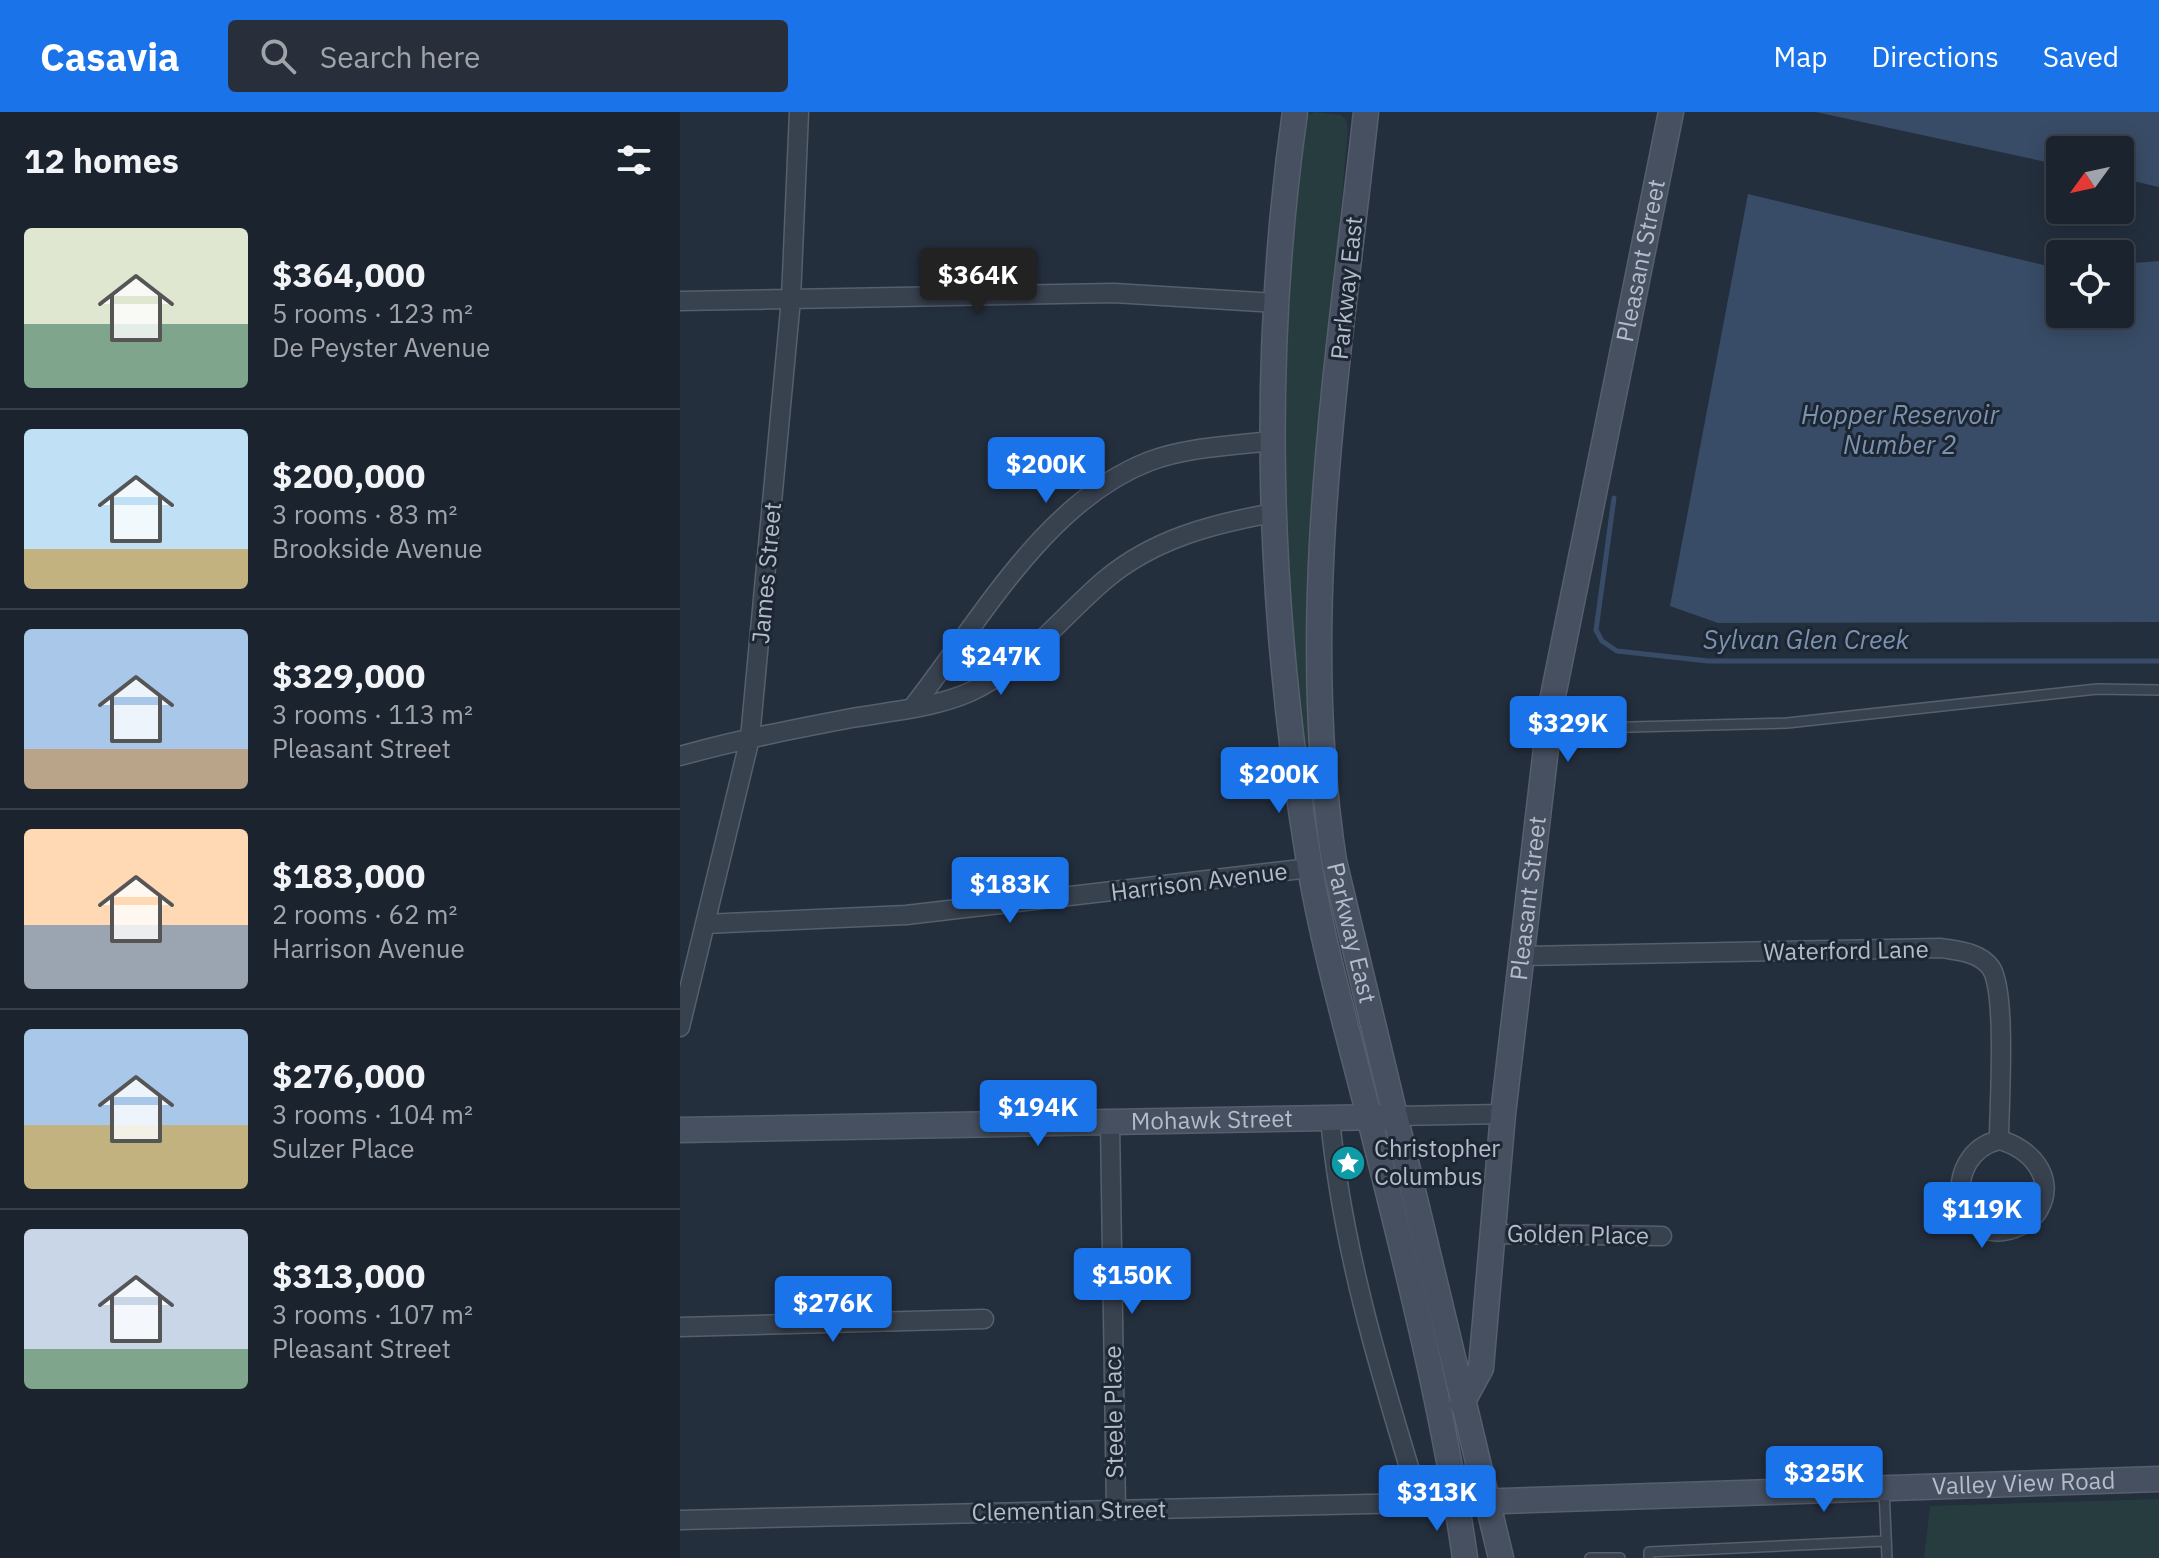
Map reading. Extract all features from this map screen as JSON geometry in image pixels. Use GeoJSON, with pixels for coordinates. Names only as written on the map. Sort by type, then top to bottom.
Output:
{"type":"FeatureCollection","features":[{"type":"Feature","properties":{"kind":"street","name":"James Street"},"geometry":{"type":"LineString","coordinates":[[680,1027],[750,738],[791,299],[799,112]]}},
{"type":"Feature","properties":{"kind":"street","name":"Parkway East"},"geometry":{"type":"LineString","coordinates":[[1295,112],[1283,199],[1275,303],[1270,441],[1281,640],[1310,868],[1457,1502]]}},
{"type":"Feature","properties":{"kind":"street","name":"Parkway East"},"geometry":{"type":"LineString","coordinates":[[1366,112],[1324,535],[1319,645],[1320,731],[1334,861],[1501,1558]]}},
{"type":"Feature","properties":{"kind":"street","name":"Pleasant Street"},"geometry":{"type":"LineString","coordinates":[[1462,1403],[1481,1368],[1503,1114],[1548,729],[1575,576],[1671,112]]}},
{"type":"Feature","properties":{"kind":"street"},"geometry":{"type":"LineString","coordinates":[[680,301],[1114,293],[1275,303]]}},
{"type":"Feature","properties":{"kind":"street"},"geometry":{"type":"LineString","coordinates":[[912,708],[1030,552],[1068,512],[1106,484],[1150,461],[1181,453],[1270,441]]}},
{"type":"Feature","properties":{"kind":"street"},"geometry":{"type":"LineString","coordinates":[[680,756],[750,738],[949,700],[974,690],[1011,666],[1106,579],[1143,552],[1185,533],[1273,513]]}},
{"type":"Feature","properties":{"kind":"street","name":"Harrison Avenue"},"geometry":{"type":"LineString","coordinates":[[705,924],[906,915],[1310,868]]}},
{"type":"Feature","properties":{"kind":"street","name":"Waterford Lane"},"geometry":{"type":"LineString","coordinates":[[1522,956],[1941,948],[1973,954],[1990,966],[1998,990],[1999,1140]]}},
{"type":"Feature","properties":{"kind":"street","name":"Mohawk Street"},"geometry":{"type":"LineString","coordinates":[[680,1130],[1503,1114]]}},
{"type":"Feature","properties":{"kind":"street"},"geometry":{"type":"LineString","coordinates":[[1330,1118],[1337,1192],[1348,1247],[1420,1503]]}},
{"type":"Feature","properties":{"kind":"street","name":"Steele Place"},"geometry":{"type":"LineString","coordinates":[[1110,1123],[1116,1510]]}},
{"type":"Feature","properties":{"kind":"street"},"geometry":{"type":"LineString","coordinates":[[1999,1140],[2011,1143],[2031,1156],[2042,1174],[2044,1190],[2039,1210],[2024,1225],[2003,1232],[1975,1224],[1965,1212],[1960,1195],[1962,1175],[1971,1157],[1986,1143],[1999,1140]]}},
{"type":"Feature","properties":{"kind":"street","name":"Golden Place"},"geometry":{"type":"LineString","coordinates":[[1493,1234],[1662,1236]]}},
{"type":"Feature","properties":{"kind":"street"},"geometry":{"type":"LineString","coordinates":[[680,1327],[984,1319]]}},
{"type":"Feature","properties":{"kind":"street","name":"Valley View Road"},"geometry":{"type":"LineString","coordinates":[[1457,1502],[2159,1479]]}},
{"type":"Feature","properties":{"kind":"street"},"geometry":{"type":"LineString","coordinates":[[1457,1502],[1465,1558]]}},
{"type":"Feature","properties":{"kind":"street","name":"Clementian Street"},"geometry":{"type":"LineString","coordinates":[[680,1520],[1457,1502]]}},
{"type":"Feature","properties":{"kind":"lane"},"geometry":{"type":"LineString","coordinates":[[1548,729],[1787,723],[2097,689],[2159,690]]}},
{"type":"Feature","properties":{"kind":"lane"},"geometry":{"type":"LineString","coordinates":[[1884,1488],[1887,1558]]}},
{"type":"Feature","properties":{"kind":"lane"},"geometry":{"type":"LineString","coordinates":[[1649,1558],[1649,1552],[1886,1541]]}},
{"type":"Feature","properties":{"kind":"lane"},"geometry":{"type":"LineString","coordinates":[[1590,1558],[1620,1558]]}},
{"type":"Feature","properties":{"kind":"green space"},"geometry":{"type":"Polygon","coordinates":[[[1315,112],[1340,115],[1346,119],[1348,128],[1308,582],[1309,712],[1317,849],[1285,592],[1282,335],[1303,124],[1307,116],[1315,112]]]}},
{"type":"Feature","properties":{"kind":"green space"},"geometry":{"type":"Polygon","coordinates":[[[2159,1499],[2159,1558],[1924,1558],[1930,1506],[2159,1499]]]}},
{"type":"Feature","properties":{"kind":"water"},"geometry":{"type":"Polygon","coordinates":[[[1816,112],[2159,112],[2159,187],[2134,181],[2134,136],[2046,136],[2046,162],[1816,112]]]}},
{"type":"Feature","properties":{"kind":"water","name":"Hopper Reservoir Number 2"},"geometry":{"type":"Polygon","coordinates":[[[1748,194],[2046,266],[2046,328],[2134,328],[2134,263],[2159,261],[2159,622],[1718,623],[1670,606],[1748,194]]]}},
{"type":"Feature","properties":{"kind":"waterway","name":"Sylvan Glen Creek"},"geometry":{"type":"LineString","coordinates":[[1614,498],[1596,630],[1602,641],[1617,651],[1708,661],[2159,661]]}},
{"type":"Feature","properties":{"kind":"place","name":"Christopher Columbus"},"geometry":{"type":"Point","coordinates":[1348,1163]}}]}
